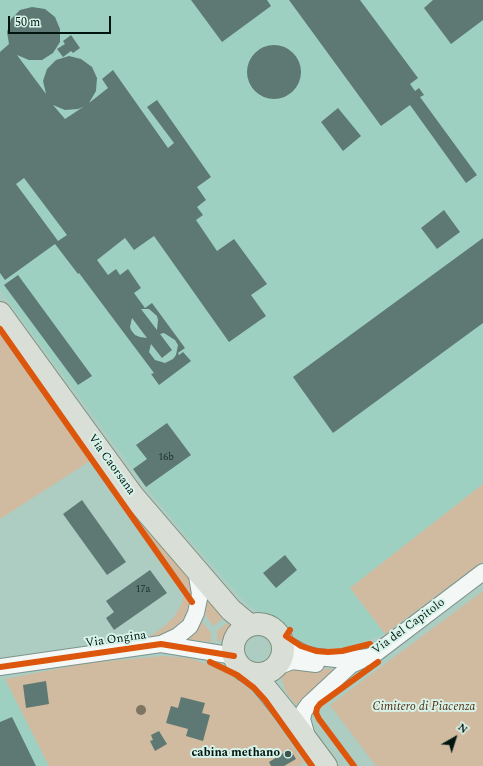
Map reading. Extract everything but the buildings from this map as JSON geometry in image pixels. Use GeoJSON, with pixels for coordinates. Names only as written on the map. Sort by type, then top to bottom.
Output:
{"type":"FeatureCollection","features":[{"type":"Feature","properties":{"kind":"main road","name":"Via Caorsana"},"geometry":{"type":"LineString","coordinates":[[0,313],[133,496],[231,610],[249,626]]}},
{"type":"Feature","properties":{"kind":"main road"},"geometry":{"type":"LineString","coordinates":[[231,610],[237,626],[234,651],[240,666],[246,671],[267,671],[282,659],[284,650],[283,642],[279,634],[270,627],[258,624],[249,626],[242,630],[236,638],[234,651]]}},
{"type":"Feature","properties":{"kind":"main road"},"geometry":{"type":"LineString","coordinates":[[267,671],[294,723],[326,766]]}},
{"type":"Feature","properties":{"kind":"street"},"geometry":{"type":"LineString","coordinates":[[161,644],[178,636],[190,626],[196,613],[200,594],[196,570]]}},
{"type":"Feature","properties":{"kind":"street","name":"Via del Capitolo"},"geometry":{"type":"LineString","coordinates":[[308,742],[302,719],[304,710],[309,704],[358,660],[375,654],[483,572]]}},
{"type":"Feature","properties":{"kind":"street"},"geometry":{"type":"LineString","coordinates":[[283,642],[305,654],[318,657],[358,660]]}},
{"type":"Feature","properties":{"kind":"street","name":"Via Ongina"},"geometry":{"type":"LineString","coordinates":[[0,667],[161,644],[234,651]]}},
{"type":"Feature","properties":{"kind":"street"},"geometry":{"type":"LineString","coordinates":[[267,671],[292,661],[332,665],[358,660]]}},
{"type":"Feature","properties":{"kind":"shaded area"},"geometry":{"type":"Polygon","coordinates":[[[0,0],[483,0],[483,484],[350,588],[385,634],[354,645],[339,648],[318,647],[300,640],[248,605],[190,540],[148,489],[0,290],[0,0]]]}},
{"type":"Feature","properties":{"kind":"shaded area"},"geometry":{"type":"Polygon","coordinates":[[[0,679],[5,679],[49,766],[0,766],[0,679]]]}},
{"type":"Feature","properties":{"kind":"green space"},"geometry":{"type":"Polygon","coordinates":[[[0,335],[90,461],[0,519],[0,335]]]}},
{"type":"Feature","properties":{"kind":"green space"},"geometry":{"type":"Polygon","coordinates":[[[483,484],[483,561],[385,634],[350,588],[483,484]]]}},
{"type":"Feature","properties":{"kind":"green space"},"geometry":{"type":"Polygon","coordinates":[[[133,512],[190,579],[193,598],[133,512]]]}},
{"type":"Feature","properties":{"kind":"green space","name":"Cimitero di Piacenza"},"geometry":{"type":"Polygon","coordinates":[[[483,591],[483,766],[376,766],[330,705],[483,591]]]}},
{"type":"Feature","properties":{"kind":"green space"},"geometry":{"type":"Polygon","coordinates":[[[204,592],[225,617],[213,626],[202,610],[204,592]]]}},
{"type":"Feature","properties":{"kind":"green space"},"geometry":{"type":"Polygon","coordinates":[[[184,594],[192,605],[186,619],[170,635],[149,639],[149,637],[174,617],[182,603],[184,594]]]}},
{"type":"Feature","properties":{"kind":"green space"},"geometry":{"type":"Polygon","coordinates":[[[199,618],[211,633],[211,642],[182,639],[199,618]]]}},
{"type":"Feature","properties":{"kind":"green space"},"geometry":{"type":"Polygon","coordinates":[[[229,622],[231,630],[224,638],[217,642],[217,631],[229,622]]]}},
{"type":"Feature","properties":{"kind":"green space"},"geometry":{"type":"Polygon","coordinates":[[[163,656],[189,658],[231,675],[248,688],[263,704],[304,762],[299,766],[49,766],[5,679],[87,663],[163,656]]]}},
{"type":"Feature","properties":{"kind":"green space"},"geometry":{"type":"Polygon","coordinates":[[[294,666],[341,670],[296,705],[286,692],[282,680],[284,671],[294,666]]]}},
{"type":"Feature","properties":{"kind":"cycle path"},"geometry":{"type":"LineString","coordinates":[[0,329],[192,602]]}},
{"type":"Feature","properties":{"kind":"cycle path"},"geometry":{"type":"LineString","coordinates":[[290,630],[286,636],[301,646],[316,651],[342,651],[370,644]]}},
{"type":"Feature","properties":{"kind":"cycle path"},"geometry":{"type":"LineString","coordinates":[[0,667],[161,644],[234,656]]}},
{"type":"Feature","properties":{"kind":"cycle path"},"geometry":{"type":"LineString","coordinates":[[210,662],[237,675],[254,688],[265,700],[312,766]]}},
{"type":"Feature","properties":{"kind":"cycle path"},"geometry":{"type":"LineString","coordinates":[[354,766],[319,719],[316,713],[317,708],[320,704],[378,662]]}},
{"type":"Feature","properties":{"kind":"place","name":"cabina methano"},"geometry":{"type":"Point","coordinates":[288,754]}}]}
